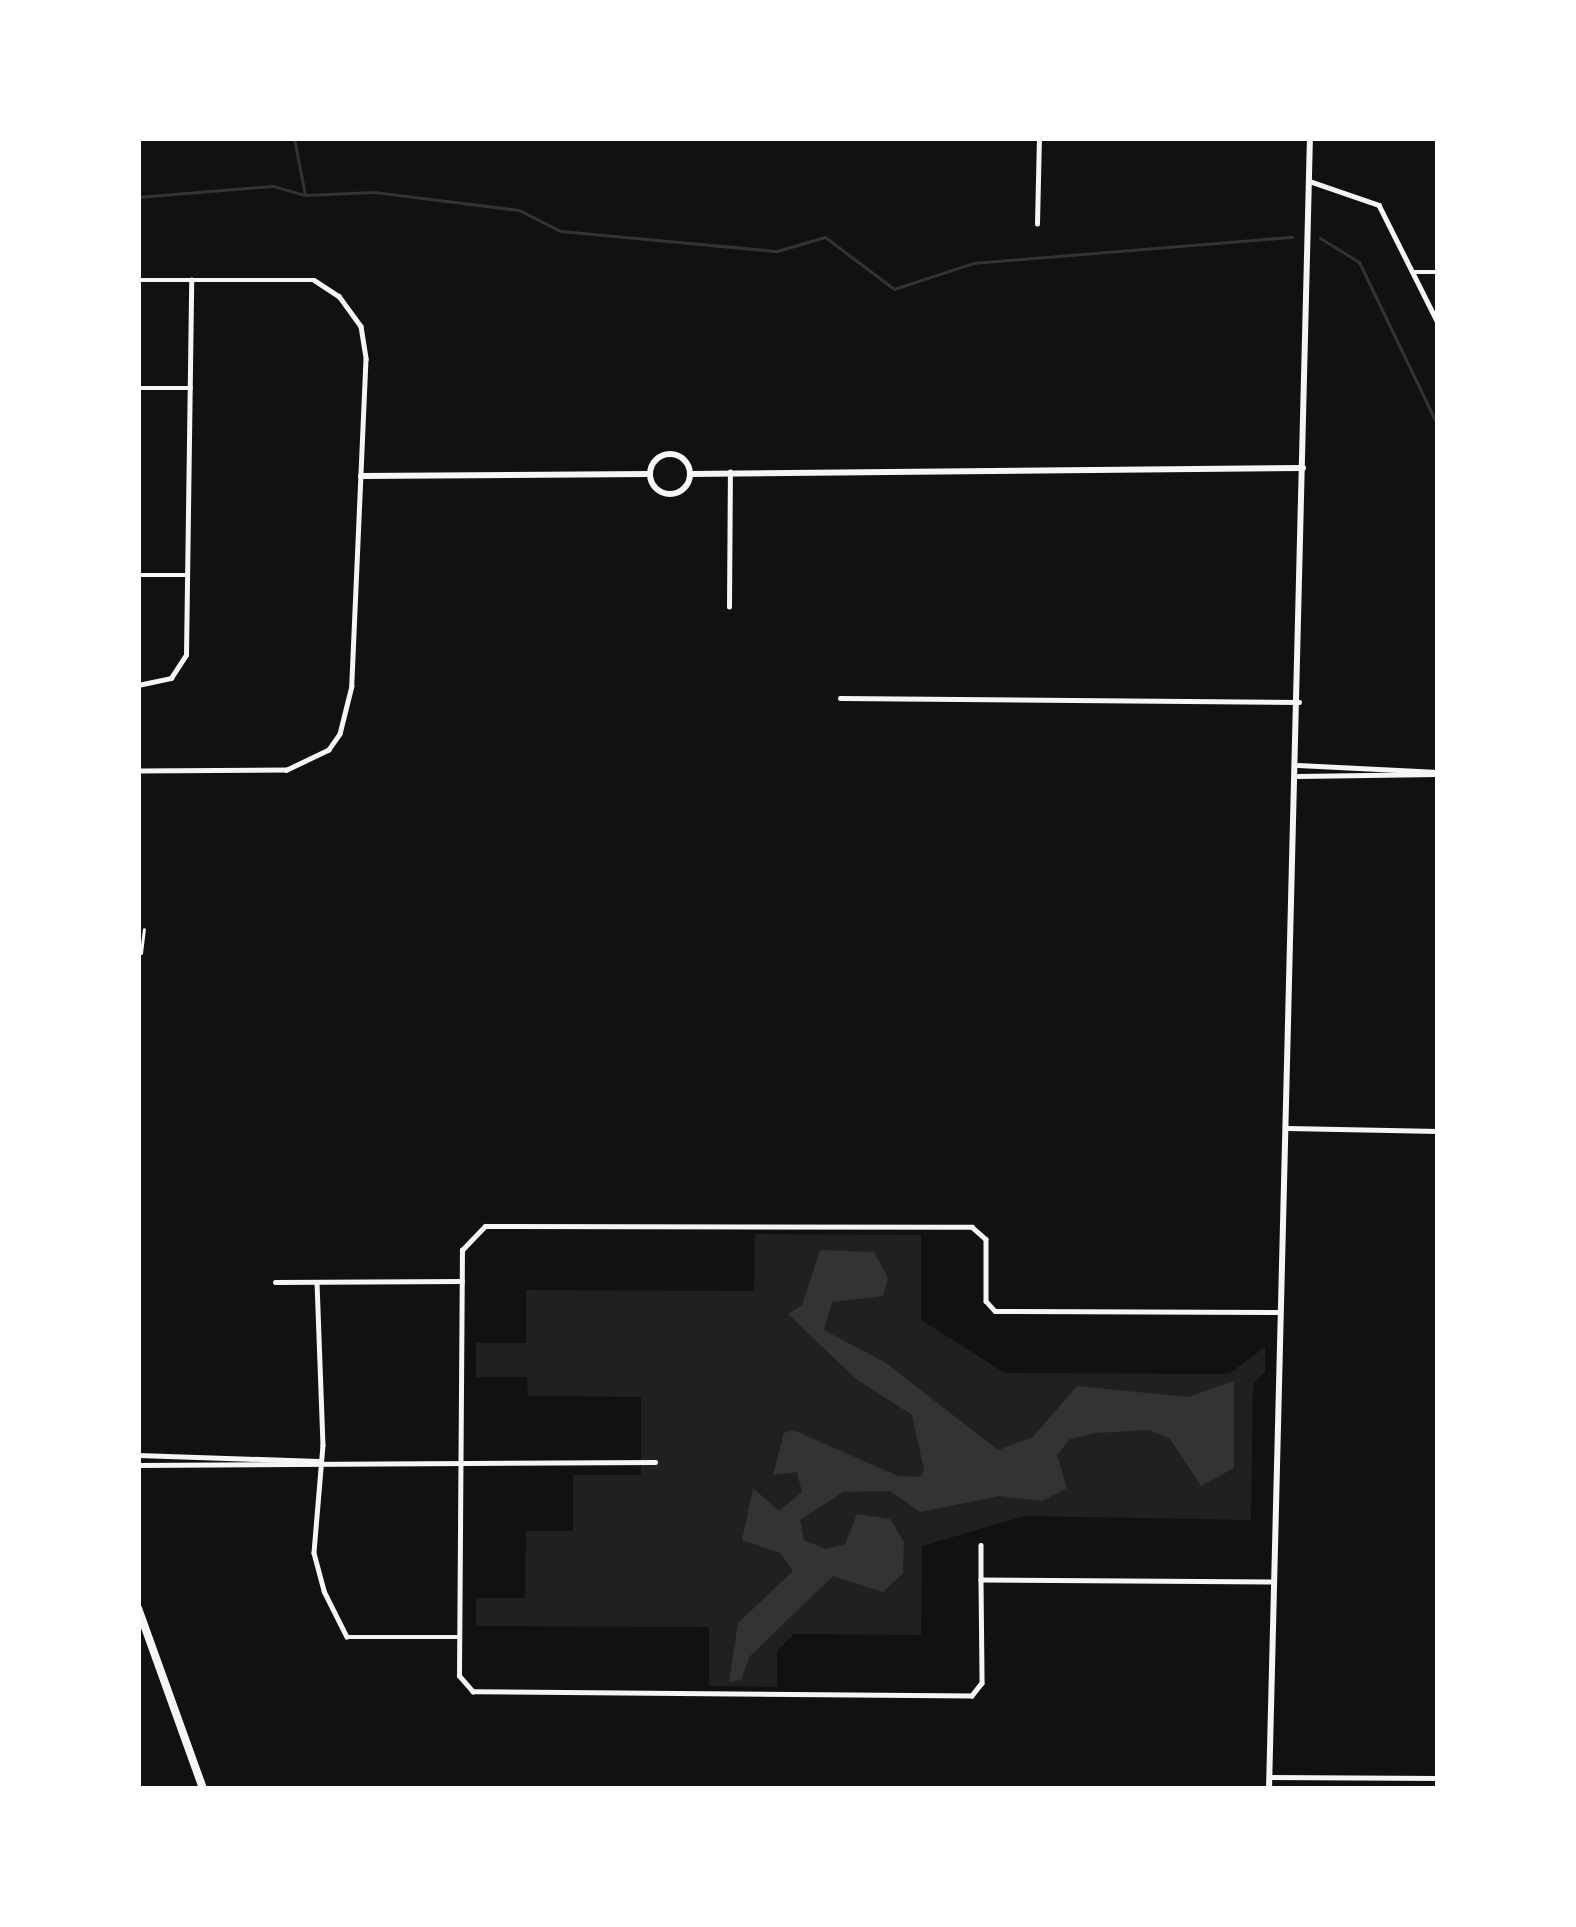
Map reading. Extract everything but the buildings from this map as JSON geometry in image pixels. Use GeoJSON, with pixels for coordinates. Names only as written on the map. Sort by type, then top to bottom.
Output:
{"type":"FeatureCollection","features":[{"type":"Feature","properties":{"kind":"main road"},"geometry":{"type":"LineString","coordinates":[[138,1607],[142,1630],[203,1789]]}},
{"type":"Feature","properties":{"kind":"street"},"geometry":{"type":"LineString","coordinates":[[1037,224],[1039,138]]}},
{"type":"Feature","properties":{"kind":"street"},"geometry":{"type":"LineString","coordinates":[[1269,1789],[1298,776],[1310,138]]}},
{"type":"Feature","properties":{"kind":"street"},"geometry":{"type":"LineString","coordinates":[[1309,181],[1374,200],[1438,323]]}},
{"type":"Feature","properties":{"kind":"street"},"geometry":{"type":"LineString","coordinates":[[1412,272],[1438,272]]}},
{"type":"Feature","properties":{"kind":"street"},"geometry":{"type":"LineString","coordinates":[[138,280],[314,280],[339,296],[361,326],[366,359],[351,698],[329,750],[286,770],[138,771]]}},
{"type":"Feature","properties":{"kind":"street"},"geometry":{"type":"LineString","coordinates":[[138,685],[164,681],[182,666],[188,575],[191,280]]}},
{"type":"Feature","properties":{"kind":"street"},"geometry":{"type":"LineString","coordinates":[[138,388],[191,388]]}},
{"type":"Feature","properties":{"kind":"street"},"geometry":{"type":"LineString","coordinates":[[361,476],[649,474],[667,454],[686,461],[691,474]]}},
{"type":"Feature","properties":{"kind":"street"},"geometry":{"type":"LineString","coordinates":[[649,474],[654,488],[673,494],[691,474],[730,472],[1303,468]]}},
{"type":"Feature","properties":{"kind":"street"},"geometry":{"type":"LineString","coordinates":[[729,607],[730,472]]}},
{"type":"Feature","properties":{"kind":"street"},"geometry":{"type":"LineString","coordinates":[[138,574],[188,575]]}},
{"type":"Feature","properties":{"kind":"street"},"geometry":{"type":"LineString","coordinates":[[840,698],[1299,702]]}},
{"type":"Feature","properties":{"kind":"street"},"geometry":{"type":"LineString","coordinates":[[1298,765],[1438,773]]}},
{"type":"Feature","properties":{"kind":"street"},"geometry":{"type":"LineString","coordinates":[[1298,776],[1438,773]]}},
{"type":"Feature","properties":{"kind":"street"},"geometry":{"type":"LineString","coordinates":[[1288,1128],[1438,1131]]}},
{"type":"Feature","properties":{"kind":"street"},"geometry":{"type":"LineString","coordinates":[[981,1545],[982,1683],[972,1696],[478,1693],[459,1676],[464,1242],[485,1226],[972,1227],[986,1240],[986,1301],[995,1311],[1280,1312]]}},
{"type":"Feature","properties":{"kind":"street"},"geometry":{"type":"LineString","coordinates":[[275,1282],[462,1281]]}},
{"type":"Feature","properties":{"kind":"street"},"geometry":{"type":"LineString","coordinates":[[317,1282],[316,1567],[343,1631],[460,1637]]}},
{"type":"Feature","properties":{"kind":"street"},"geometry":{"type":"LineString","coordinates":[[138,1455],[655,1462]]}},
{"type":"Feature","properties":{"kind":"street"},"geometry":{"type":"LineString","coordinates":[[138,1465],[318,1461]]}},
{"type":"Feature","properties":{"kind":"street"},"geometry":{"type":"LineString","coordinates":[[981,1580],[1272,1582]]}},
{"type":"Feature","properties":{"kind":"street"},"geometry":{"type":"LineString","coordinates":[[1269,1777],[1438,1778]]}},
{"type":"Feature","properties":{"kind":"street"},"geometry":{"type":"LineString","coordinates":[[1384,1778],[1384,1789]]}},
{"type":"Feature","properties":{"kind":"lane"},"geometry":{"type":"LineString","coordinates":[[140,952],[144,929]]}},
{"type":"Feature","properties":{"kind":"shaded area"},"geometry":{"type":"Polygon","coordinates":[[[755,1234],[921,1235],[921,1320],[1005,1373],[1229,1374],[1265,1347],[1265,1372],[1253,1383],[1251,1520],[1025,1516],[922,1546],[921,1635],[794,1634],[777,1651],[777,1687],[709,1686],[709,1627],[476,1626],[476,1598],[525,1598],[526,1531],[573,1531],[573,1475],[641,1475],[641,1397],[528,1396],[527,1377],[476,1377],[476,1343],[526,1343],[526,1290],[754,1291],[755,1234]]]}},
{"type":"Feature","properties":{"kind":"shaded area"},"geometry":{"type":"Polygon","coordinates":[[[820,1250],[874,1252],[888,1278],[883,1296],[832,1302],[824,1330],[886,1363],[998,1450],[1033,1437],[1077,1386],[1188,1397],[1234,1381],[1234,1468],[1201,1486],[1170,1439],[1149,1430],[1096,1433],[1070,1439],[1057,1455],[1067,1488],[1042,1501],[1000,1496],[920,1512],[890,1491],[843,1492],[800,1520],[804,1540],[826,1549],[845,1544],[857,1514],[890,1519],[904,1542],[903,1573],[883,1592],[833,1576],[750,1656],[741,1680],[729,1682],[738,1623],[793,1571],[780,1553],[742,1540],[753,1488],[779,1511],[802,1492],[797,1472],[773,1475],[784,1433],[793,1430],[898,1476],[920,1477],[924,1470],[912,1415],[856,1379],[788,1314],[802,1305],[820,1250]]]}},
{"type":"Feature","properties":{"kind":"waterway"},"geometry":{"type":"LineString","coordinates":[[294,138],[305,195]]}},
{"type":"Feature","properties":{"kind":"waterway"},"geometry":{"type":"LineString","coordinates":[[138,197],[273,186],[305,195],[374,192],[519,210],[560,231],[777,251],[825,237],[894,289],[973,263],[1292,237]]}},
{"type":"Feature","properties":{"kind":"waterway"},"geometry":{"type":"LineString","coordinates":[[1320,238],[1359,262],[1438,426]]}}]}
